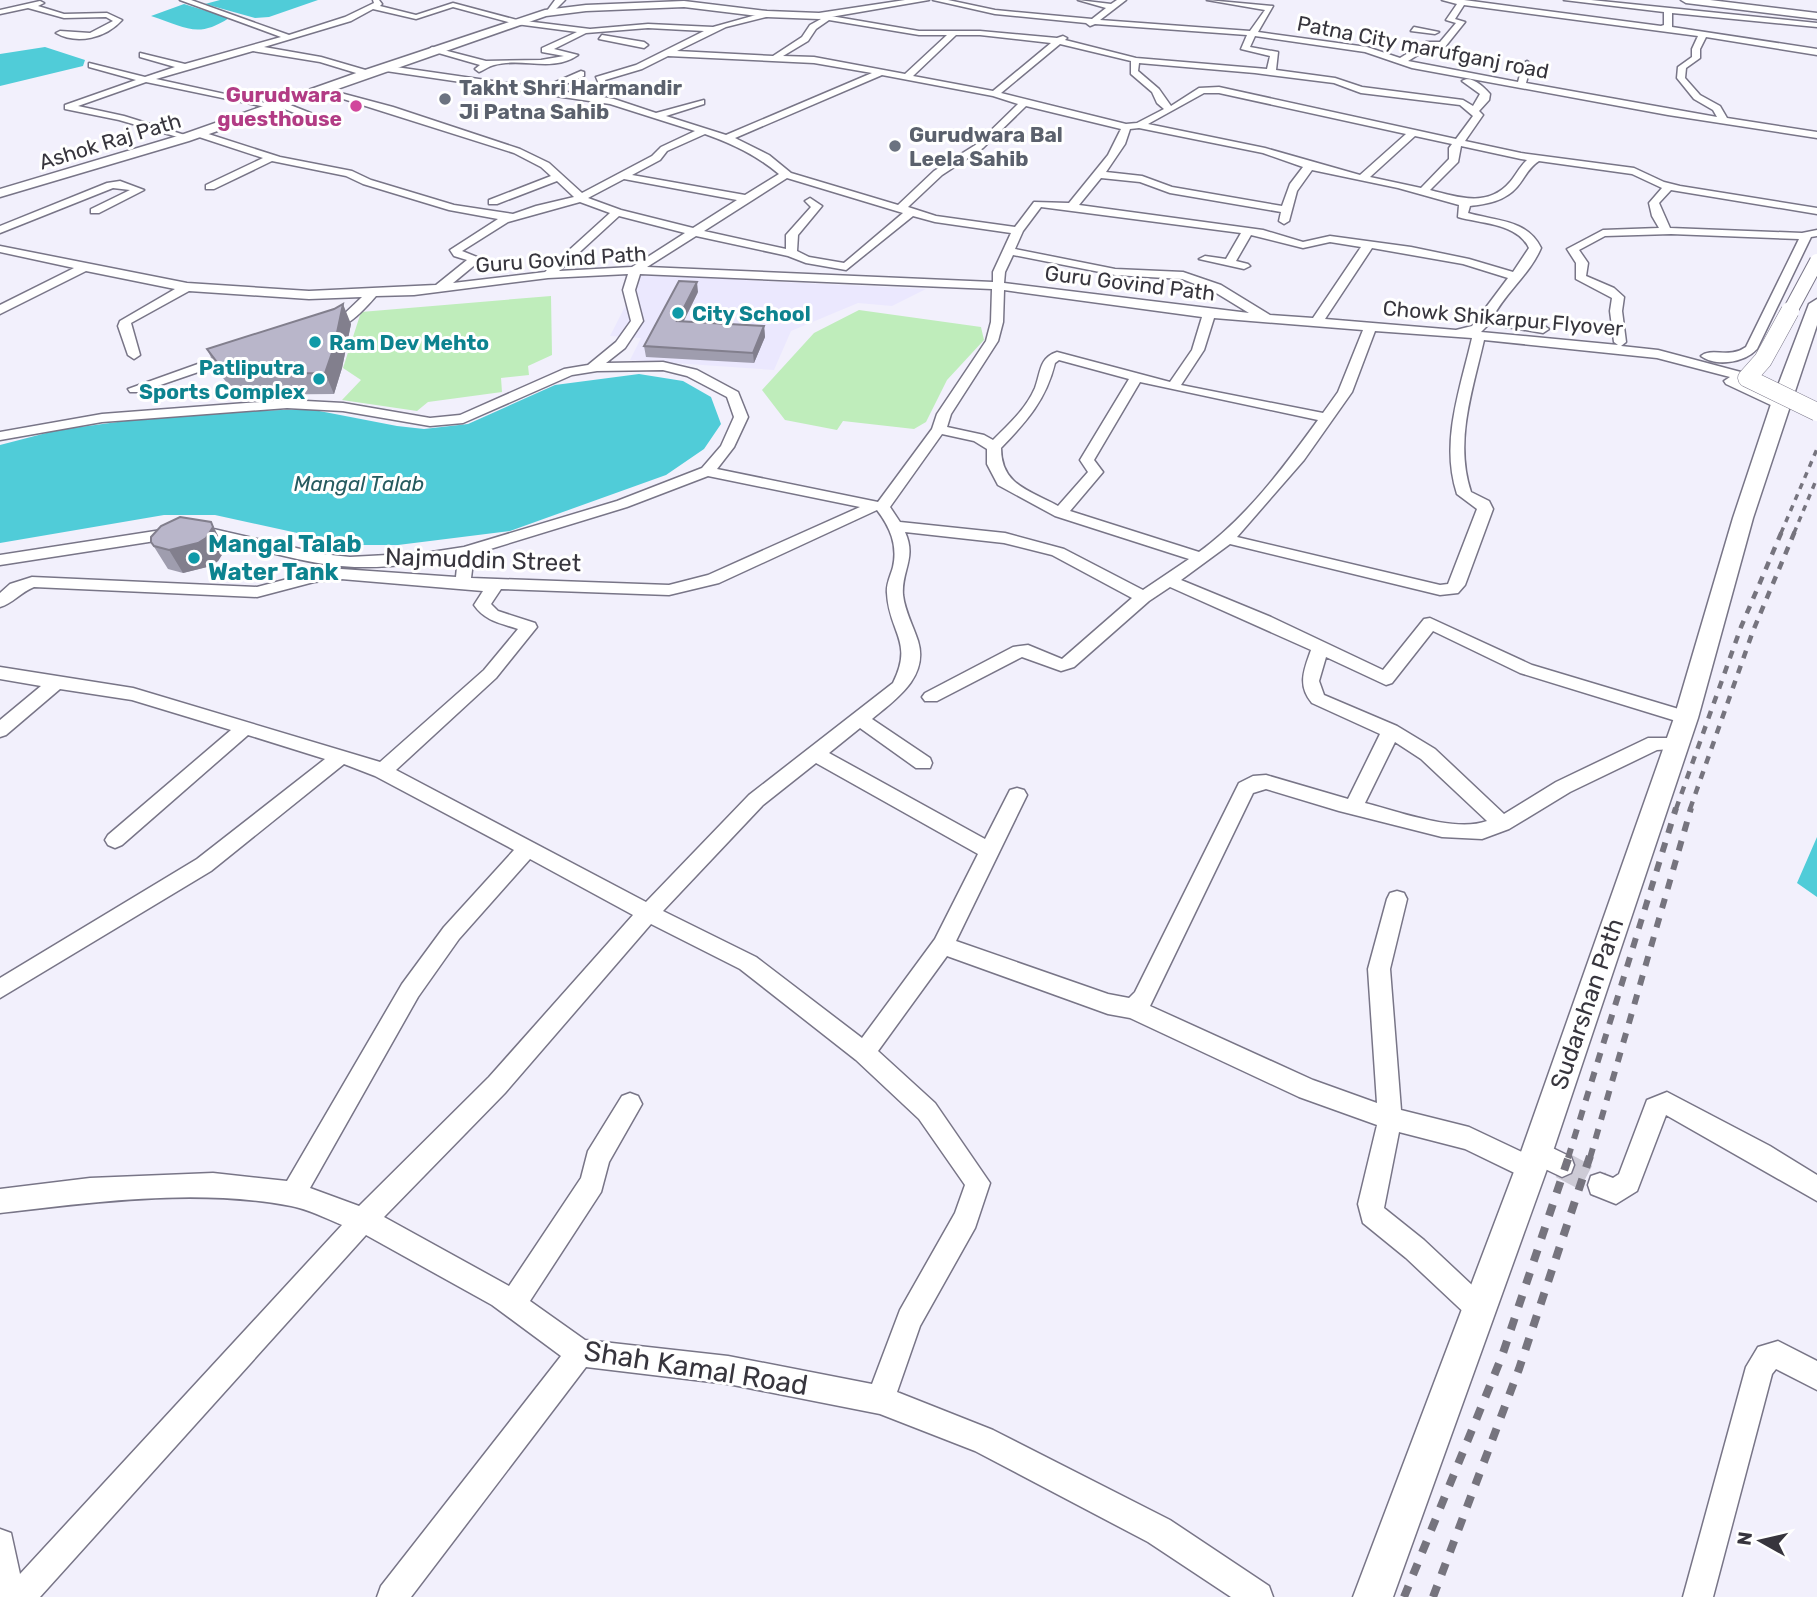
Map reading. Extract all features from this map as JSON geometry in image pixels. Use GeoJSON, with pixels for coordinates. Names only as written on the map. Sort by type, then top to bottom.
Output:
{"type":"FeatureCollection","features":[{"type":"Feature","properties":{"kind":"main road","name":"Ashok Raj Path"},"geometry":{"type":"LineString","coordinates":[[0,193],[199,134],[432,50],[547,13],[682,2],[768,13],[824,16],[925,0]]}},
{"type":"Feature","properties":{"kind":"main road"},"geometry":{"type":"LineString","coordinates":[[1686,0],[1815,18]]}},
{"type":"Feature","properties":{"kind":"main road"},"geometry":{"type":"LineString","coordinates":[[1747,378],[1763,360],[1817,261]]}},
{"type":"Feature","properties":{"kind":"main road","name":"Sudarshan Path"},"geometry":{"type":"LineString","coordinates":[[1373,1597],[1533,1161],[1681,730],[1743,518],[1780,404],[1817,304]]}},
{"type":"Feature","properties":{"kind":"main road","name":"Chowk Shikarpur Flyover"},"geometry":{"type":"LineString","coordinates":[[1747,378],[1817,412]]}},
{"type":"Feature","properties":{"kind":"street"},"geometry":{"type":"LineString","coordinates":[[0,12],[54,0]]}},
{"type":"Feature","properties":{"kind":"street"},"geometry":{"type":"LineString","coordinates":[[184,0],[288,37]]}},
{"type":"Feature","properties":{"kind":"street"},"geometry":{"type":"LineString","coordinates":[[440,0],[518,21],[585,30],[607,31],[648,26],[713,30]]}},
{"type":"Feature","properties":{"kind":"street"},"geometry":{"type":"LineString","coordinates":[[185,138],[121,118],[68,107],[184,66],[348,19],[372,4],[416,17],[464,0]]}},
{"type":"Feature","properties":{"kind":"street"},"geometry":{"type":"LineString","coordinates":[[547,13],[561,0]]}},
{"type":"Feature","properties":{"kind":"street","name":"Patna City marufganj road"},"geometry":{"type":"LineString","coordinates":[[937,0],[978,10],[1093,22],[1250,33],[1360,48],[1400,62],[1817,135]]}},
{"type":"Feature","properties":{"kind":"street"},"geometry":{"type":"LineString","coordinates":[[1082,0],[1112,7]]}},
{"type":"Feature","properties":{"kind":"street"},"geometry":{"type":"LineString","coordinates":[[995,94],[1040,54],[1093,22],[1122,0]]}},
{"type":"Feature","properties":{"kind":"street"},"geometry":{"type":"LineString","coordinates":[[1210,0],[1270,8],[1250,33],[1245,49],[1275,54],[1271,72]]}},
{"type":"Feature","properties":{"kind":"street"},"geometry":{"type":"LineString","coordinates":[[1446,0],[1817,49]]}},
{"type":"Feature","properties":{"kind":"street"},"geometry":{"type":"LineString","coordinates":[[1516,11],[1519,0]]}},
{"type":"Feature","properties":{"kind":"street"},"geometry":{"type":"LineString","coordinates":[[1568,0],[1668,11],[1815,18]]}},
{"type":"Feature","properties":{"kind":"street"},"geometry":{"type":"LineString","coordinates":[[1552,15],[1557,2]]}},
{"type":"Feature","properties":{"kind":"street"},"geometry":{"type":"LineString","coordinates":[[1411,41],[1442,45],[1461,22],[1450,20],[1461,3]]}},
{"type":"Feature","properties":{"kind":"street"},"geometry":{"type":"LineString","coordinates":[[30,5],[64,16],[107,15],[118,20],[107,29],[90,35],[74,37],[60,33]]}},
{"type":"Feature","properties":{"kind":"street"},"geometry":{"type":"LineString","coordinates":[[1666,28],[1669,24],[1668,11]]}},
{"type":"Feature","properties":{"kind":"street"},"geometry":{"type":"LineString","coordinates":[[583,96],[604,85],[599,79],[639,67],[713,30],[768,13]]}},
{"type":"Feature","properties":{"kind":"street"},"geometry":{"type":"LineString","coordinates":[[777,56],[802,41],[824,16],[919,33],[992,34],[1058,41],[1135,60],[1271,72],[1342,82],[1368,92],[1457,102],[1478,115],[1461,142],[1454,148],[1455,155],[1451,164],[1423,191]]}},
{"type":"Feature","properties":{"kind":"street"},"geometry":{"type":"LineString","coordinates":[[1414,29],[1451,34]]}},
{"type":"Feature","properties":{"kind":"street"},"geometry":{"type":"LineString","coordinates":[[456,79],[488,63],[504,60],[558,63],[574,55],[545,50],[585,30]]}},
{"type":"Feature","properties":{"kind":"street"},"geometry":{"type":"LineString","coordinates":[[607,31],[603,38],[645,45]]}},
{"type":"Feature","properties":{"kind":"street"},"geometry":{"type":"LineString","coordinates":[[1400,62],[1429,44],[1435,32]]}},
{"type":"Feature","properties":{"kind":"street"},"geometry":{"type":"LineString","coordinates":[[906,78],[953,34]]}},
{"type":"Feature","properties":{"kind":"street"},"geometry":{"type":"LineString","coordinates":[[1703,34],[1696,49],[1696,58],[1682,67],[1681,78],[1697,97],[1717,108],[1723,120]]}},
{"type":"Feature","properties":{"kind":"street"},"geometry":{"type":"LineString","coordinates":[[253,48],[321,60],[366,73]]}},
{"type":"Feature","properties":{"kind":"street"},"geometry":{"type":"LineString","coordinates":[[432,50],[488,63]]}},
{"type":"Feature","properties":{"kind":"street"},"geometry":{"type":"LineString","coordinates":[[665,53],[777,56],[827,62],[995,94],[1126,127],[1139,125],[1202,90],[1212,89],[1536,159],[1634,171],[1668,187],[1817,211]]}},
{"type":"Feature","properties":{"kind":"street"},"geometry":{"type":"LineString","coordinates":[[143,55],[184,66]]}},
{"type":"Feature","properties":{"kind":"street"},"geometry":{"type":"LineString","coordinates":[[1135,60],[1134,72],[1156,91],[1160,101],[1170,110]]}},
{"type":"Feature","properties":{"kind":"street"},"geometry":{"type":"LineString","coordinates":[[1521,85],[1527,64]]}},
{"type":"Feature","properties":{"kind":"street"},"geometry":{"type":"LineString","coordinates":[[92,65],[144,79],[276,105],[310,116]]}},
{"type":"Feature","properties":{"kind":"street"},"geometry":{"type":"LineString","coordinates":[[382,68],[611,101],[727,138],[758,152],[787,175],[945,221],[1018,231]]}},
{"type":"Feature","properties":{"kind":"street"},"geometry":{"type":"LineString","coordinates":[[727,138],[880,73]]}},
{"type":"Feature","properties":{"kind":"street"},"geometry":{"type":"LineString","coordinates":[[545,90],[581,74]]}},
{"type":"Feature","properties":{"kind":"street"},"geometry":{"type":"LineString","coordinates":[[1466,81],[1485,94],[1484,100],[1473,112]]}},
{"type":"Feature","properties":{"kind":"street"},"geometry":{"type":"LineString","coordinates":[[321,89],[390,108],[444,129],[509,148],[545,165],[557,178],[575,190],[580,198],[617,212],[791,253],[806,260],[879,275],[883,277],[883,282]]}},
{"type":"Feature","properties":{"kind":"street"},"geometry":{"type":"LineString","coordinates":[[654,116],[701,102]]}},
{"type":"Feature","properties":{"kind":"street"},"geometry":{"type":"LineString","coordinates":[[846,268],[906,210],[939,173],[980,146],[1024,103]]}},
{"type":"Feature","properties":{"kind":"street"},"geometry":{"type":"LineString","coordinates":[[1139,125],[1265,151],[1310,166],[1465,203],[1500,195],[1513,184],[1522,170],[1536,159]]}},
{"type":"Feature","properties":{"kind":"street"},"geometry":{"type":"LineString","coordinates":[[1069,207],[1123,143],[1126,127]]}},
{"type":"Feature","properties":{"kind":"street"},"geometry":{"type":"LineString","coordinates":[[437,288],[477,260],[458,254],[456,250],[502,221],[580,198],[656,158],[664,149],[704,131]]}},
{"type":"Feature","properties":{"kind":"street"},"geometry":{"type":"LineString","coordinates":[[1362,179],[1413,132]]}},
{"type":"Feature","properties":{"kind":"street"},"geometry":{"type":"LineString","coordinates":[[199,134],[272,157],[323,170],[351,173],[368,182],[453,208],[515,218]]}},
{"type":"Feature","properties":{"kind":"street"},"geometry":{"type":"LineString","coordinates":[[1455,155],[1468,158]]}},
{"type":"Feature","properties":{"kind":"street"},"geometry":{"type":"LineString","coordinates":[[210,187],[272,157]]}},
{"type":"Feature","properties":{"kind":"street"},"geometry":{"type":"LineString","coordinates":[[1271,234],[1283,223],[1289,200],[1300,177],[1310,166]]}},
{"type":"Feature","properties":{"kind":"street"},"geometry":{"type":"LineString","coordinates":[[1509,167],[1522,170]]}},
{"type":"Feature","properties":{"kind":"street"},"geometry":{"type":"LineString","coordinates":[[1096,174],[1142,180],[1170,190],[1287,210]]}},
{"type":"Feature","properties":{"kind":"street"},"geometry":{"type":"LineString","coordinates":[[592,368],[621,345],[636,321],[629,290],[635,270],[744,198],[787,175]]}},
{"type":"Feature","properties":{"kind":"street"},"geometry":{"type":"LineString","coordinates":[[623,176],[744,198]]}},
{"type":"Feature","properties":{"kind":"street"},"geometry":{"type":"LineString","coordinates":[[493,202],[557,178]]}},
{"type":"Feature","properties":{"kind":"street"},"geometry":{"type":"LineString","coordinates":[[0,230],[111,185],[120,184],[139,190],[96,211]]}},
{"type":"Feature","properties":{"kind":"street"},"geometry":{"type":"LineString","coordinates":[[1665,230],[1655,212],[1654,203],[1668,187]]}},
{"type":"Feature","properties":{"kind":"street"},"geometry":{"type":"LineString","coordinates":[[791,253],[792,235],[817,206],[810,201]]}},
{"type":"Feature","properties":{"kind":"street"},"geometry":{"type":"LineString","coordinates":[[1255,316],[1469,330],[1479,328],[1494,303],[1534,253],[1534,243],[1530,235],[1520,230],[1462,215],[1465,203]]}},
{"type":"Feature","properties":{"kind":"street"},"geometry":{"type":"LineString","coordinates":[[877,507],[939,429],[950,404],[992,341],[999,272],[1018,231],[1038,204],[1271,234],[1303,245],[1330,239],[1442,255],[1516,277]]}},
{"type":"Feature","properties":{"kind":"street"},"geometry":{"type":"LineString","coordinates":[[548,275],[617,212]]}},
{"type":"Feature","properties":{"kind":"street"},"geometry":{"type":"LineString","coordinates":[[1486,320],[1620,342],[1712,357],[1732,359],[1743,356],[1751,349],[1812,234],[1665,230],[1598,234],[1573,249],[1581,263],[1580,274],[1583,280],[1615,292],[1618,297],[1616,311],[1620,342]]}},
{"type":"Feature","properties":{"kind":"street"},"geometry":{"type":"LineString","coordinates":[[1229,263],[1248,231]]}},
{"type":"Feature","properties":{"kind":"street"},"geometry":{"type":"LineString","coordinates":[[1319,319],[1327,301],[1351,275],[1368,245]]}},
{"type":"Feature","properties":{"kind":"street","name":"Guru Govind Path"},"geometry":{"type":"LineString","coordinates":[[3,251],[187,287],[309,295],[372,293],[548,275],[635,270],[998,286],[1209,314],[1255,316]]}},
{"type":"Feature","properties":{"kind":"street"},"geometry":{"type":"LineString","coordinates":[[1010,251],[1122,273],[1183,276],[1217,288],[1259,321],[1478,338],[1628,355],[1725,378],[1780,404]]}},
{"type":"Feature","properties":{"kind":"street"},"geometry":{"type":"LineString","coordinates":[[1205,259],[1244,266]]}},
{"type":"Feature","properties":{"kind":"street"},"geometry":{"type":"LineString","coordinates":[[0,310],[85,267]]}},
{"type":"Feature","properties":{"kind":"street"},"geometry":{"type":"LineString","coordinates":[[134,355],[124,324],[134,315],[187,287]]}},
{"type":"Feature","properties":{"kind":"street"},"geometry":{"type":"LineString","coordinates":[[312,332],[337,324],[354,313],[372,293]]}},
{"type":"Feature","properties":{"kind":"street"},"geometry":{"type":"LineString","coordinates":[[1173,387],[1198,350],[1209,314]]}},
{"type":"Feature","properties":{"kind":"street","name":"Chowk Shikarpur Flyover"},"geometry":{"type":"LineString","coordinates":[[1255,316],[1638,352],[1684,360],[1747,378]]}},
{"type":"Feature","properties":{"kind":"street"},"geometry":{"type":"LineString","coordinates":[[931,697],[1019,651],[1028,651],[1061,666],[1068,663],[1143,597],[1170,582],[1199,557],[1227,539],[1299,457],[1345,391],[1369,330]]}},
{"type":"Feature","properties":{"kind":"street"},"geometry":{"type":"LineString","coordinates":[[1227,539],[1440,590],[1452,589],[1458,585],[1485,509],[1484,504],[1464,494],[1457,458],[1464,393],[1478,338]]}},
{"type":"Feature","properties":{"kind":"street"},"geometry":{"type":"LineString","coordinates":[[135,389],[250,351]]}},
{"type":"Feature","properties":{"kind":"street"},"geometry":{"type":"LineString","coordinates":[[1199,557],[1060,513],[1003,482],[994,464],[994,447],[1036,403],[1052,358],[1063,357],[1173,387],[1326,418]]}},
{"type":"Feature","properties":{"kind":"street"},"geometry":{"type":"LineString","coordinates":[[0,436],[102,418],[287,404],[343,407],[430,422],[447,422],[463,419],[569,372],[592,368],[663,366],[692,373],[733,395],[741,417],[727,447],[707,471],[622,504],[466,551],[425,558],[350,562],[322,559],[209,533],[181,533],[0,560]]}},
{"type":"Feature","properties":{"kind":"street"},"geometry":{"type":"LineString","coordinates":[[1060,513],[1096,472],[1087,460],[1137,377]]}},
{"type":"Feature","properties":{"kind":"street"},"geometry":{"type":"LineString","coordinates":[[939,429],[979,438],[994,447]]}},
{"type":"Feature","properties":{"kind":"street"},"geometry":{"type":"LineString","coordinates":[[19,1597],[363,1220],[497,1085],[648,914],[756,800],[900,688],[910,670],[913,648],[894,590],[904,551],[896,526],[877,507],[707,471]]}},
{"type":"Feature","properties":{"kind":"street","name":"Najmuddin Street"},"geometry":{"type":"LineString","coordinates":[[0,602],[16,589],[32,582],[242,592],[272,590],[330,575],[463,583],[670,590],[713,579],[877,507]]}},
{"type":"Feature","properties":{"kind":"street"},"geometry":{"type":"LineString","coordinates":[[896,526],[1005,538],[1058,552],[1143,597]]}},
{"type":"Feature","properties":{"kind":"street"},"geometry":{"type":"LineString","coordinates":[[382,771],[490,674],[529,626],[492,615],[482,605],[494,587],[463,583],[466,551]]}},
{"type":"Feature","properties":{"kind":"street"},"geometry":{"type":"LineString","coordinates":[[1170,582],[1386,679],[1430,623],[1526,669],[1681,730]]}},
{"type":"Feature","properties":{"kind":"street"},"geometry":{"type":"LineString","coordinates":[[1320,648],[1309,684],[1311,692],[1318,699],[1391,731],[1428,754],[1502,824]]}},
{"type":"Feature","properties":{"kind":"street"},"geometry":{"type":"LineString","coordinates":[[0,673],[132,694],[382,771],[648,914],[748,963],[864,1054],[927,1111],[978,1183],[966,1219],[909,1319],[880,1400]]}},
{"type":"Feature","properties":{"kind":"street"},"geometry":{"type":"LineString","coordinates":[[0,730],[58,681]]}},
{"type":"Feature","properties":{"kind":"street"},"geometry":{"type":"LineString","coordinates":[[861,720],[923,762]]}},
{"type":"Feature","properties":{"kind":"street"},"geometry":{"type":"LineString","coordinates":[[115,840],[245,728]]}},
{"type":"Feature","properties":{"kind":"street"},"geometry":{"type":"LineString","coordinates":[[1133,1009],[1143,999],[1246,788],[1253,783],[1266,782],[1353,807],[1462,832],[1482,831],[1502,824],[1563,787],[1681,730]]}},
{"type":"Feature","properties":{"kind":"street"},"geometry":{"type":"LineString","coordinates":[[1353,807],[1391,731]]}},
{"type":"Feature","properties":{"kind":"street"},"geometry":{"type":"LineString","coordinates":[[816,754],[989,851]]}},
{"type":"Feature","properties":{"kind":"street"},"geometry":{"type":"LineString","coordinates":[[0,989],[204,865],[340,757]]}},
{"type":"Feature","properties":{"kind":"street"},"geometry":{"type":"LineString","coordinates":[[864,1054],[943,945],[1017,795]]}},
{"type":"Feature","properties":{"kind":"street"},"geometry":{"type":"LineString","coordinates":[[293,1195],[371,1054],[428,964],[455,929],[527,849]]}},
{"type":"Feature","properties":{"kind":"street"},"geometry":{"type":"LineString","coordinates":[[1397,899],[1379,969],[1390,1119],[1371,1204],[1372,1214],[1415,1249],[1479,1310]]}},
{"type":"Feature","properties":{"kind":"street"},"geometry":{"type":"LineString","coordinates":[[943,945],[1115,1006],[1133,1009],[1307,1089],[1390,1119],[1469,1138],[1533,1161],[1562,1165]]}},
{"type":"Feature","properties":{"kind":"street"},"geometry":{"type":"LineString","coordinates":[[1600,1185],[1616,1192],[1628,1182],[1655,1108],[1667,1103],[1761,1154],[1817,1189]]}},
{"type":"Feature","properties":{"kind":"street"},"geometry":{"type":"LineString","coordinates":[[513,1304],[592,1183],[597,1159],[630,1104]]}},
{"type":"Feature","properties":{"kind":"street","name":"Shah Kamal Road"},"geometry":{"type":"LineString","coordinates":[[0,1201],[90,1190],[213,1185],[293,1195],[363,1220],[443,1262],[513,1304],[580,1353],[727,1370],[880,1400],[983,1440],[1159,1531],[1258,1597]]}},
{"type":"Feature","properties":{"kind":"street"},"geometry":{"type":"LineString","coordinates":[[391,1597],[580,1353]]}},
{"type":"Feature","properties":{"kind":"street"},"geometry":{"type":"LineString","coordinates":[[1698,1597],[1760,1367],[1768,1357],[1778,1355],[1817,1376]]}},
{"type":"Feature","properties":{"kind":"street"},"geometry":{"type":"LineString","coordinates":[[0,1544],[8,1597]]}},
{"type":"Feature","properties":{"kind":"shaded area"},"geometry":{"type":"Polygon","coordinates":[[[641,275],[926,289],[892,306],[858,303],[791,331],[774,370],[630,360],[641,338],[610,336],[641,275]]]}},
{"type":"Feature","properties":{"kind":"green space"},"geometry":{"type":"Polygon","coordinates":[[[551,296],[552,355],[528,366],[529,375],[501,378],[502,392],[428,402],[417,411],[342,400],[361,380],[343,368],[361,312],[551,296]]]}},
{"type":"Feature","properties":{"kind":"green space"},"geometry":{"type":"Polygon","coordinates":[[[859,310],[981,327],[984,340],[947,380],[926,422],[914,429],[843,421],[837,430],[785,420],[762,390],[814,333],[859,310]]]}},
{"type":"Feature","properties":{"kind":"water"},"geometry":{"type":"Polygon","coordinates":[[[220,0],[318,0],[269,17],[255,18],[205,4],[220,0]]]}},
{"type":"Feature","properties":{"kind":"water"},"geometry":{"type":"Polygon","coordinates":[[[184,4],[229,18],[208,28],[191,29],[151,16],[184,4]]]}},
{"type":"Feature","properties":{"kind":"water"},"geometry":{"type":"Polygon","coordinates":[[[45,47],[85,60],[83,66],[0,86],[0,54],[45,47]]]}},
{"type":"Feature","properties":{"kind":"water","name":"Mangal Talab"},"geometry":{"type":"Polygon","coordinates":[[[639,374],[683,381],[711,397],[721,424],[704,449],[666,475],[510,531],[398,545],[352,545],[215,515],[164,515],[0,543],[0,445],[58,430],[177,414],[309,409],[424,429],[468,424],[555,385],[639,374]]]}},
{"type":"Feature","properties":{"kind":"water"},"geometry":{"type":"Polygon","coordinates":[[[1817,837],[1817,897],[1797,883],[1817,837]]]}},
{"type":"Feature","properties":{"kind":"building"},"geometry":{"type":"Polygon","coordinates":[[[679,281],[697,282],[677,321],[764,326],[753,353],[644,346],[679,281]]]}},
{"type":"Feature","properties":{"kind":"building"},"geometry":{"type":"Polygon","coordinates":[[[343,304],[334,347],[325,373],[226,374],[207,349],[334,309],[343,304]]]}},
{"type":"Feature","properties":{"kind":"building"},"geometry":{"type":"Polygon","coordinates":[[[180,517],[211,522],[213,527],[206,538],[198,543],[169,550],[154,546],[151,537],[161,526],[180,517]]]}},
{"type":"Feature","properties":{"kind":"tunnel"},"geometry":{"type":"LineString","coordinates":[[1562,1165],[1600,1185]]}},
{"type":"Feature","properties":{"kind":"railway"},"geometry":{"type":"LineString","coordinates":[[1781,533],[1817,449]]}},
{"type":"Feature","properties":{"kind":"railway"},"geometry":{"type":"LineString","coordinates":[[1794,533],[1817,478]]}},
{"type":"Feature","properties":{"kind":"railway"},"geometry":{"type":"LineString","coordinates":[[1676,809],[1741,627],[1782,531]]}},
{"type":"Feature","properties":{"kind":"railway"},"geometry":{"type":"LineString","coordinates":[[1690,809],[1753,631],[1795,531]]}},
{"type":"Feature","properties":{"kind":"railway"},"geometry":{"type":"LineString","coordinates":[[1568,1158],[1676,808]]}},
{"type":"Feature","properties":{"kind":"railway"},"geometry":{"type":"LineString","coordinates":[[1590,1158],[1691,808]]}},
{"type":"Feature","properties":{"kind":"railway"},"geometry":{"type":"LineString","coordinates":[[1404,1597],[1502,1356],[1569,1156]]}},
{"type":"Feature","properties":{"kind":"railway"},"geometry":{"type":"LineString","coordinates":[[1433,1597],[1519,1369],[1590,1156]]}},
{"type":"Feature","properties":{"kind":"place","name":"Takht Shri Harmandir Ji Patna Sahib"},"geometry":{"type":"Point","coordinates":[445,99]}},
{"type":"Feature","properties":{"kind":"place","name":"Gurudwara guesthouse"},"geometry":{"type":"Point","coordinates":[356,106]}},
{"type":"Feature","properties":{"kind":"place","name":"Gurudwara Bal Leela Sahib"},"geometry":{"type":"Point","coordinates":[895,146]}},
{"type":"Feature","properties":{"kind":"place","name":"City School"},"geometry":{"type":"Point","coordinates":[678,313]}},
{"type":"Feature","properties":{"kind":"place","name":"Ram Dev Mehto"},"geometry":{"type":"Point","coordinates":[315,342]}},
{"type":"Feature","properties":{"kind":"place","name":"Patliputra Sports Complex"},"geometry":{"type":"Point","coordinates":[319,379]}},
{"type":"Feature","properties":{"kind":"place","name":"Mangal Talab Water Tank"},"geometry":{"type":"Point","coordinates":[194,558]}}]}
